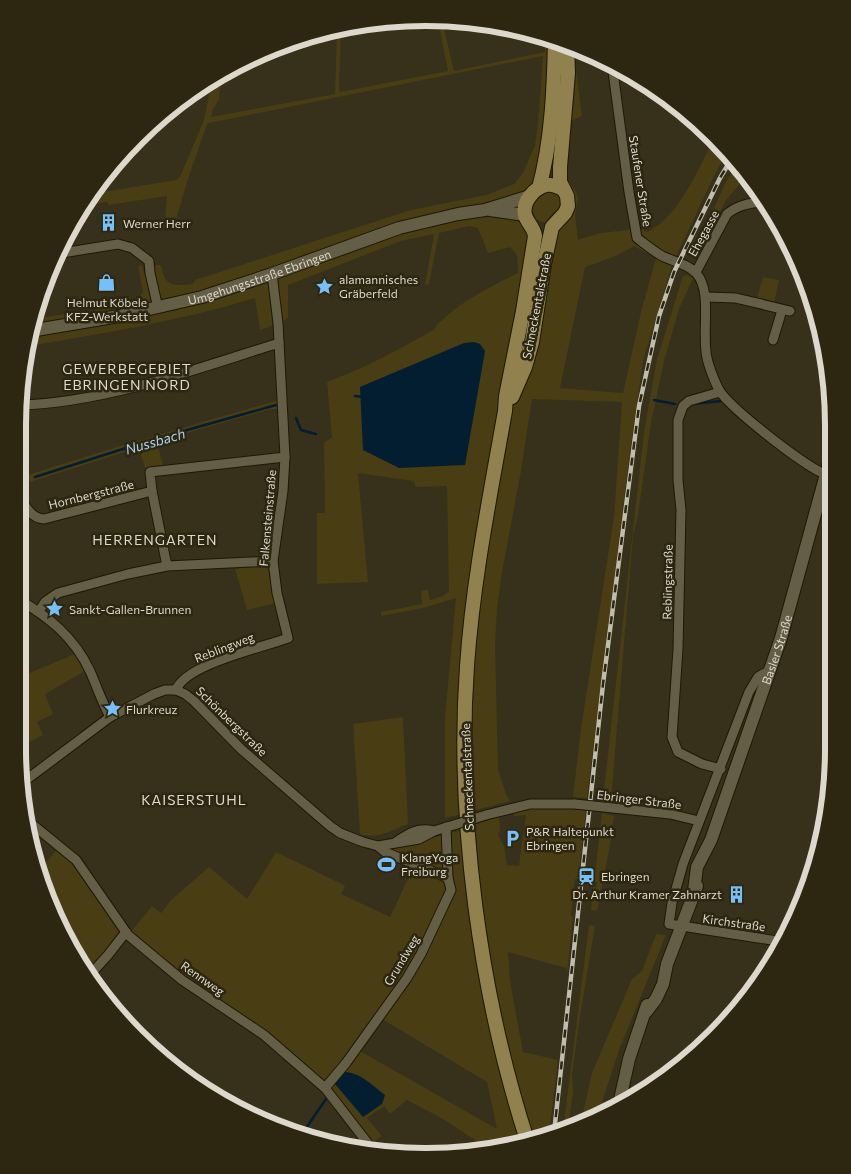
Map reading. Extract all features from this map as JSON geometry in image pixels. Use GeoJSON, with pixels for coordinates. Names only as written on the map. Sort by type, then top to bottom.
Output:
{"type":"FeatureCollection","features":[{"type":"Feature","properties":{"kind":"main road"},"geometry":{"type":"LineString","coordinates":[[555,48],[551,118],[543,172],[535,192],[526,204],[528,219],[538,226],[552,227],[565,213],[568,206],[567,196],[560,182],[568,73],[567,53]]}},
{"type":"Feature","properties":{"kind":"main road"},"geometry":{"type":"LineString","coordinates":[[535,192],[551,185],[564,190]]}},
{"type":"Feature","properties":{"kind":"main road","name":"Umgehungsstraße Ebringen"},"geometry":{"type":"LineString","coordinates":[[38,330],[158,308],[210,295],[399,228],[458,214],[485,210],[535,192]]}},
{"type":"Feature","properties":{"kind":"main road","name":"Umgehungsstraße Ebringen"},"geometry":{"type":"LineString","coordinates":[[485,210],[528,219]]}},
{"type":"Feature","properties":{"kind":"main road","name":"Schneckentalstraße"},"geometry":{"type":"LineString","coordinates":[[526,1135],[500,1046],[482,946],[471,860],[466,796],[467,666],[480,553],[505,411],[525,367],[532,342],[536,272],[534,236],[528,219]]}},
{"type":"Feature","properties":{"kind":"main road","name":"Schneckentalstraße"},"geometry":{"type":"LineString","coordinates":[[536,272],[552,227]]}},
{"type":"Feature","properties":{"kind":"main road","name":"Basler Straße"},"geometry":{"type":"LineString","coordinates":[[620,1097],[628,1059],[646,1012],[656,999],[663,984],[666,967],[694,891],[697,867],[711,840],[781,638],[825,485]]}},
{"type":"Feature","properties":{"kind":"street","name":"Staufener Straße"},"geometry":{"type":"LineString","coordinates":[[613,73],[629,192],[638,238],[661,255],[696,272]]}},
{"type":"Feature","properties":{"kind":"street","name":"Ehegasse"},"geometry":{"type":"LineString","coordinates":[[696,272],[727,214],[735,208],[756,203]]}},
{"type":"Feature","properties":{"kind":"street"},"geometry":{"type":"LineString","coordinates":[[66,252],[118,244],[132,248],[149,261],[158,308]]}},
{"type":"Feature","properties":{"kind":"street"},"geometry":{"type":"LineString","coordinates":[[696,272],[703,285],[706,297],[704,344],[707,360],[720,392],[745,416],[810,467],[825,474]]}},
{"type":"Feature","properties":{"kind":"street","name":"Falkensteinstraße"},"geometry":{"type":"LineString","coordinates":[[272,274],[279,343],[285,458],[283,491],[273,561],[277,592],[288,638]]}},
{"type":"Feature","properties":{"kind":"street"},"geometry":{"type":"LineString","coordinates":[[706,297],[736,298],[786,311],[774,340]]}},
{"type":"Feature","properties":{"kind":"street"},"geometry":{"type":"LineString","coordinates":[[27,405],[78,399],[151,384],[279,343]]}},
{"type":"Feature","properties":{"kind":"street","name":"Reblingstraße"},"geometry":{"type":"LineString","coordinates":[[720,392],[689,401],[683,406],[678,420],[678,480],[681,510],[678,649],[672,737],[678,752],[702,764],[720,769]]}},
{"type":"Feature","properties":{"kind":"street","name":"Hornbergstraße"},"geometry":{"type":"LineString","coordinates":[[26,505],[30,512],[36,517],[44,519],[152,491],[150,472],[157,470],[285,458]]}},
{"type":"Feature","properties":{"kind":"street"},"geometry":{"type":"LineString","coordinates":[[152,491],[167,566]]}},
{"type":"Feature","properties":{"kind":"street"},"geometry":{"type":"LineString","coordinates":[[39,611],[45,602],[58,593],[128,574],[167,566],[273,561]]}},
{"type":"Feature","properties":{"kind":"street"},"geometry":{"type":"LineString","coordinates":[[26,604],[39,611],[58,628],[79,652],[110,717]]}},
{"type":"Feature","properties":{"kind":"street","name":"Reblingweg"},"geometry":{"type":"LineString","coordinates":[[176,690],[180,681],[207,666],[288,638]]}},
{"type":"Feature","properties":{"kind":"street"},"geometry":{"type":"LineString","coordinates":[[680,927],[669,924],[672,903],[699,821],[754,683],[758,677],[770,670]]}},
{"type":"Feature","properties":{"kind":"street","name":"Schönbergstraße"},"geometry":{"type":"LineString","coordinates":[[27,779],[110,717],[154,694],[166,690],[176,690],[186,694],[194,701],[241,749],[323,821],[344,835],[378,846],[385,852],[448,878]]}},
{"type":"Feature","properties":{"kind":"street","name":"Ebringer Straße"},"geometry":{"type":"LineString","coordinates":[[446,827],[530,804],[575,804],[670,814],[699,821]]}},
{"type":"Feature","properties":{"kind":"street","name":"Rennweg"},"geometry":{"type":"LineString","coordinates":[[34,826],[76,860],[126,932],[182,980],[264,1035],[325,1088],[368,1143]]}},
{"type":"Feature","properties":{"kind":"street"},"geometry":{"type":"LineString","coordinates":[[378,846],[396,842],[408,833],[416,830],[426,829],[434,831],[446,827]]}},
{"type":"Feature","properties":{"kind":"street","name":"Grundweg"},"geometry":{"type":"LineString","coordinates":[[325,1088],[351,1056],[407,978],[421,954],[451,890],[448,878],[446,827]]}},
{"type":"Feature","properties":{"kind":"street","name":"Kirchstraße"},"geometry":{"type":"LineString","coordinates":[[680,927],[775,941]]}},
{"type":"Feature","properties":{"kind":"street"},"geometry":{"type":"LineString","coordinates":[[94,970],[126,932]]}},
{"type":"Feature","properties":{"kind":"shaded area"},"geometry":{"type":"Polygon","coordinates":[[[439,27],[444,27],[454,71],[545,52],[545,44],[552,47],[548,97],[537,177],[531,185],[513,197],[459,217],[500,215],[519,221],[525,227],[528,237],[528,250],[525,273],[521,275],[520,283],[523,283],[478,544],[463,814],[445,818],[445,717],[456,598],[423,608],[381,616],[381,612],[422,604],[421,591],[428,590],[430,600],[443,596],[449,591],[447,486],[415,487],[414,481],[358,473],[368,582],[317,584],[317,513],[325,513],[324,442],[332,438],[327,382],[355,371],[433,330],[461,304],[518,273],[517,255],[510,247],[488,253],[478,228],[469,226],[439,233],[429,284],[425,285],[434,234],[401,241],[288,285],[288,317],[284,321],[260,330],[255,298],[170,320],[35,345],[41,318],[136,301],[143,292],[138,266],[142,265],[147,283],[155,281],[154,267],[160,265],[166,280],[169,282],[177,285],[193,284],[195,280],[411,210],[486,195],[514,184],[523,173],[535,145],[543,56],[209,123],[207,124],[187,182],[176,220],[165,218],[167,196],[108,205],[108,202],[94,204],[102,192],[176,180],[180,177],[204,120],[210,90],[220,84],[219,100],[213,109],[211,117],[335,94],[337,37],[341,36],[340,92],[448,71],[439,27]]]}},
{"type":"Feature","properties":{"kind":"shaded area"},"geometry":{"type":"Polygon","coordinates":[[[573,55],[582,116],[571,121],[567,170],[568,180],[578,198],[575,215],[578,240],[600,233],[629,230],[631,223],[610,72],[619,77],[636,206],[641,229],[647,232],[659,225],[669,215],[694,178],[711,146],[723,159],[672,265],[643,361],[587,798],[573,797],[581,728],[614,517],[622,402],[532,399],[501,578],[495,644],[498,769],[510,801],[472,811],[471,693],[477,609],[509,411],[523,381],[548,271],[551,270],[554,252],[551,250],[557,230],[571,216],[575,207],[574,193],[565,178],[573,55]],[[634,246],[616,256],[585,267],[560,388],[623,393],[641,312],[656,258],[634,246]]]}},
{"type":"Feature","properties":{"kind":"shaded area"},"geometry":{"type":"Polygon","coordinates":[[[733,171],[741,181],[726,200],[699,252],[692,255],[733,171]]]}},
{"type":"Feature","properties":{"kind":"shaded area"},"geometry":{"type":"Polygon","coordinates":[[[545,188],[558,194],[560,200],[559,207],[546,223],[537,220],[532,210],[545,188]]]}},
{"type":"Feature","properties":{"kind":"shaded area"},"geometry":{"type":"Polygon","coordinates":[[[687,275],[693,278],[679,309],[664,361],[651,423],[638,515],[633,536],[611,800],[603,799],[644,432],[657,359],[683,276],[687,275]]]}},
{"type":"Feature","properties":{"kind":"shaded area"},"geometry":{"type":"Polygon","coordinates":[[[763,277],[779,280],[774,303],[757,298],[763,277]]]}},
{"type":"Feature","properties":{"kind":"shaded area"},"geometry":{"type":"Polygon","coordinates":[[[282,399],[283,409],[271,409],[148,444],[157,443],[163,465],[145,468],[140,447],[30,482],[28,475],[282,399]]]}},
{"type":"Feature","properties":{"kind":"shaded area"},"geometry":{"type":"Polygon","coordinates":[[[265,564],[270,570],[276,603],[247,610],[235,569],[265,564]]]}},
{"type":"Feature","properties":{"kind":"shaded area"},"geometry":{"type":"Polygon","coordinates":[[[75,654],[85,671],[45,694],[53,714],[37,722],[43,735],[26,744],[26,672],[27,674],[75,654]]]}},
{"type":"Feature","properties":{"kind":"shaded area"},"geometry":{"type":"Polygon","coordinates":[[[403,717],[408,824],[378,835],[366,836],[360,834],[353,724],[403,717]]]}},
{"type":"Feature","properties":{"kind":"shaded area"},"geometry":{"type":"Polygon","coordinates":[[[552,806],[586,810],[578,879],[575,879],[567,974],[566,968],[508,952],[510,981],[523,1052],[558,1060],[550,1128],[529,1134],[512,1074],[485,935],[473,825],[499,817],[500,829],[498,835],[504,846],[507,865],[519,866],[526,815],[514,816],[513,811],[552,806]]]}},
{"type":"Feature","properties":{"kind":"shaded area"},"geometry":{"type":"Polygon","coordinates":[[[602,813],[614,816],[597,911],[591,910],[593,887],[596,887],[597,882],[594,882],[602,813]]]}},
{"type":"Feature","properties":{"kind":"shaded area"},"geometry":{"type":"Polygon","coordinates":[[[463,828],[521,1136],[480,1144],[443,1119],[407,1100],[390,1114],[384,1106],[367,1118],[382,1136],[373,1144],[361,1142],[323,1091],[262,1037],[192,993],[126,941],[96,974],[67,925],[44,865],[58,848],[66,854],[129,934],[152,906],[161,913],[171,900],[209,867],[247,899],[276,852],[344,885],[341,894],[390,917],[415,864],[390,852],[391,849],[463,828]],[[382,1019],[360,1051],[497,1129],[487,1082],[382,1019]]]}},
{"type":"Feature","properties":{"kind":"shaded area"},"geometry":{"type":"Polygon","coordinates":[[[589,925],[595,926],[572,1074],[573,1092],[569,1121],[564,1123],[589,925]]]}},
{"type":"Feature","properties":{"kind":"shaded area"},"geometry":{"type":"Polygon","coordinates":[[[656,934],[666,935],[619,1050],[602,1107],[582,1115],[592,1073],[632,979],[642,971],[656,934]]]}},
{"type":"Feature","properties":{"kind":"water"},"geometry":{"type":"Polygon","coordinates":[[[474,342],[480,344],[485,351],[465,465],[399,468],[363,450],[360,387],[464,343],[474,342]]]}},
{"type":"Feature","properties":{"kind":"water"},"geometry":{"type":"Polygon","coordinates":[[[343,1072],[360,1076],[385,1095],[382,1104],[363,1117],[335,1084],[343,1072]]]}},
{"type":"Feature","properties":{"kind":"waterway","name":"Nussbach"},"geometry":{"type":"LineString","coordinates":[[355,396],[364,397]]}},
{"type":"Feature","properties":{"kind":"waterway","name":"Nussbach"},"geometry":{"type":"LineString","coordinates":[[654,400],[675,404]]}},
{"type":"Feature","properties":{"kind":"waterway","name":"Nussbach"},"geometry":{"type":"LineString","coordinates":[[692,404],[721,401]]}},
{"type":"Feature","properties":{"kind":"waterway","name":"Nussbach"},"geometry":{"type":"LineString","coordinates":[[35,477],[148,441],[276,405]]}},
{"type":"Feature","properties":{"kind":"waterway","name":"Nussbach"},"geometry":{"type":"LineString","coordinates":[[296,418],[301,430],[316,434]]}},
{"type":"Feature","properties":{"kind":"waterway"},"geometry":{"type":"LineString","coordinates":[[305,1129],[328,1096]]}},
{"type":"Feature","properties":{"kind":"railway"},"geometry":{"type":"LineString","coordinates":[[555,1127],[603,684],[639,406],[659,316],[674,272],[728,165]]}},
{"type":"Feature","properties":{"kind":"place","name":"Werner Herr"},"geometry":{"type":"Point","coordinates":[109,223]}},
{"type":"Feature","properties":{"kind":"place","name":"Helmut Köbele KFZ-Werkstatt"},"geometry":{"type":"Point","coordinates":[107,283]}},
{"type":"Feature","properties":{"kind":"place","name":"alamannisches Gräberfeld"},"geometry":{"type":"Point","coordinates":[325,286]}},
{"type":"Feature","properties":{"kind":"place","name":"Sankt-Gallen-Brunnen"},"geometry":{"type":"Point","coordinates":[55,609]}},
{"type":"Feature","properties":{"kind":"place","name":"Flurkreuz"},"geometry":{"type":"Point","coordinates":[112,709]}},
{"type":"Feature","properties":{"kind":"place","name":"P&R Haltepunkt Ebringen"},"geometry":{"type":"Point","coordinates":[512,838]}},
{"type":"Feature","properties":{"kind":"place","name":"KlangYoga Freiburg"},"geometry":{"type":"Point","coordinates":[387,864]}},
{"type":"Feature","properties":{"kind":"place","name":"Ebringen"},"geometry":{"type":"Point","coordinates":[587,876]}},
{"type":"Feature","properties":{"kind":"place","name":"Dr. Arthur Kramer Zahnarzt"},"geometry":{"type":"Point","coordinates":[736,894]}},
{"type":"Feature","properties":{"kind":"district","name":"GEWERBEGEBIET EBRINGEN NORD"},"geometry":{"type":"Point","coordinates":[127,376]}},
{"type":"Feature","properties":{"kind":"district","name":"HERRENGARTEN"},"geometry":{"type":"Point","coordinates":[155,539]}},
{"type":"Feature","properties":{"kind":"district","name":"KAISERSTUHL"},"geometry":{"type":"Point","coordinates":[194,799]}}]}
